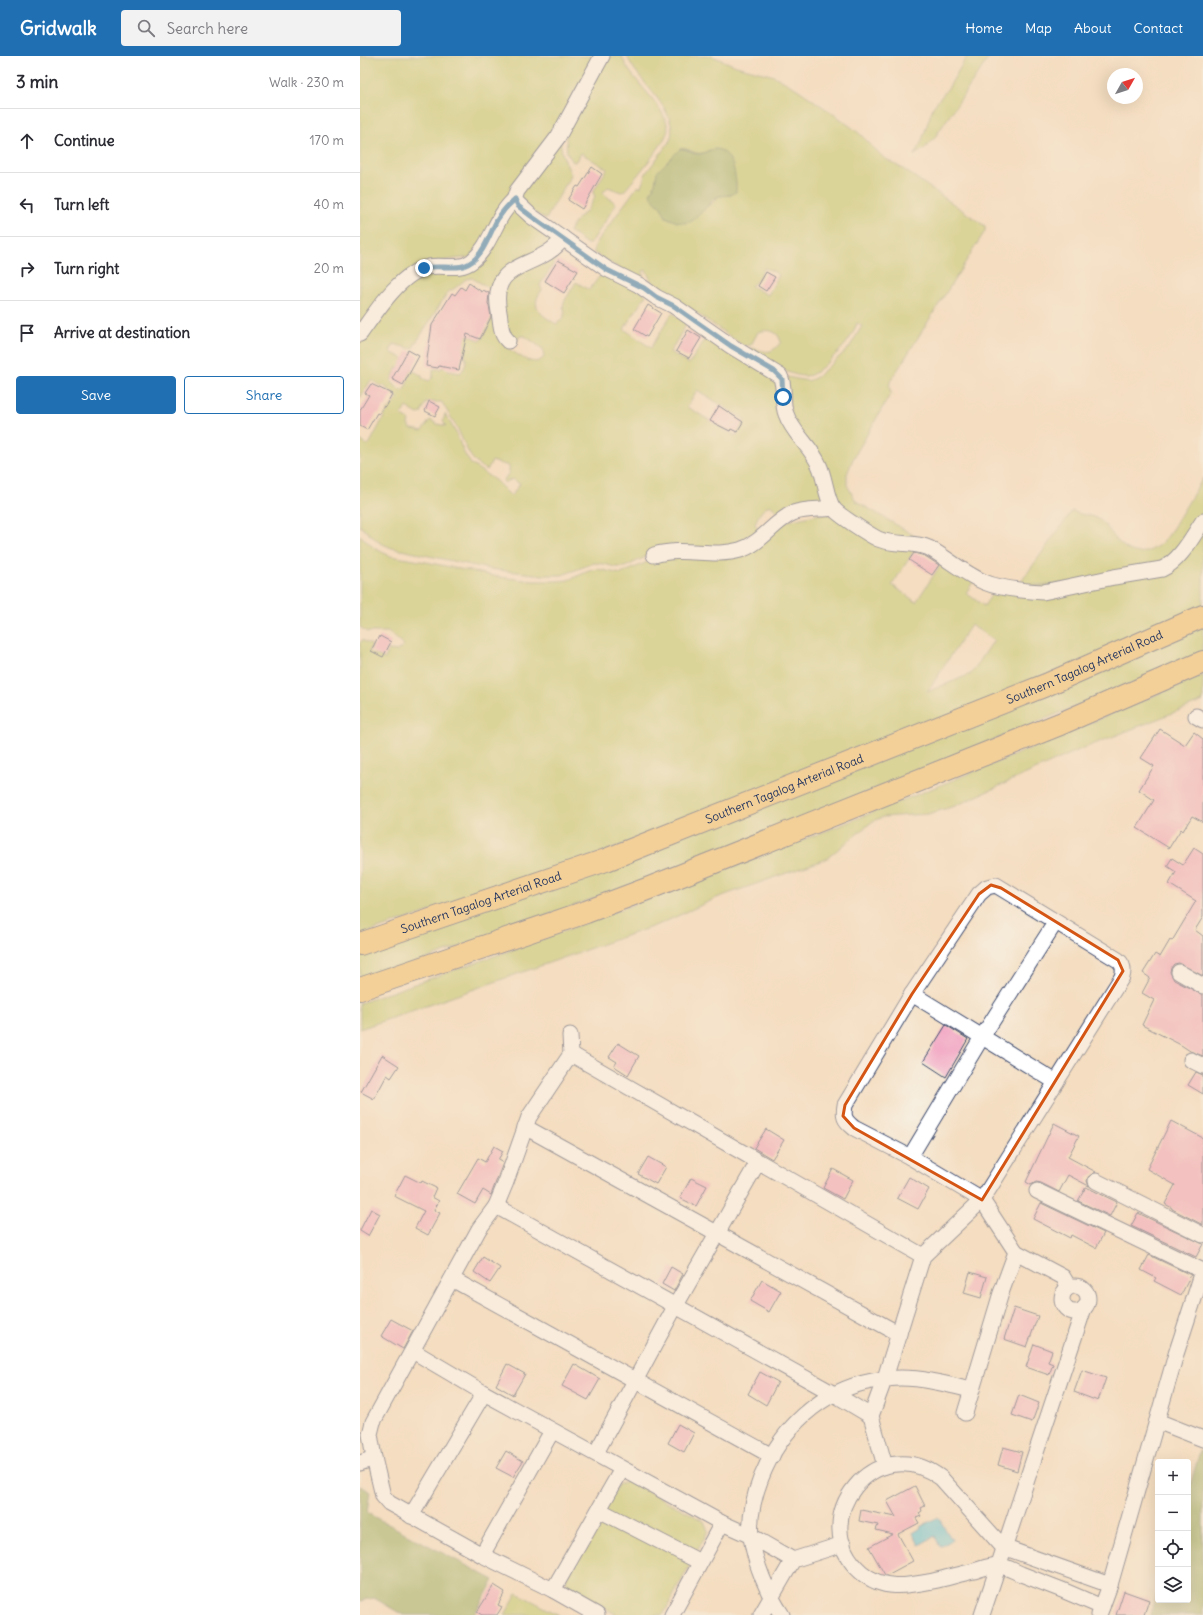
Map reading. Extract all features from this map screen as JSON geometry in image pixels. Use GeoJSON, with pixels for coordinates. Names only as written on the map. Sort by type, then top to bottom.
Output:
{"type":"FeatureCollection","features":[{"type":"Feature","properties":{"kind":"highway","name":"Southern Tagalog Arterial Road"},"geometry":{"type":"LineString","coordinates":[[360,944],[606,860],[1046,685],[1203,616]]}},
{"type":"Feature","properties":{"kind":"highway"},"geometry":{"type":"LineString","coordinates":[[360,989],[565,920],[647,889],[1060,724],[1203,662]]}},
{"type":"Feature","properties":{"kind":"street"},"geometry":{"type":"LineString","coordinates":[[360,334],[387,298],[414,273],[430,267],[464,266],[471,262],[482,250],[501,215],[515,199],[517,190],[549,150],[563,129],[602,56]]}},
{"type":"Feature","properties":{"kind":"street"},"geometry":{"type":"LineString","coordinates":[[515,199],[518,206],[525,212],[607,270],[644,288],[656,297],[674,306],[731,346],[766,366],[780,376],[786,414],[794,430],[812,452],[819,465],[833,508],[841,515],[879,539],[900,544],[924,546],[983,582],[998,587],[1042,592],[1167,567],[1177,557],[1203,521]]}},
{"type":"Feature","properties":{"kind":"street"},"geometry":{"type":"LineString","coordinates":[[508,341],[502,332],[497,303],[502,279],[511,270],[555,248],[563,238]]}},
{"type":"Feature","properties":{"kind":"street"},"geometry":{"type":"LineString","coordinates":[[654,555],[671,551],[720,552],[740,550],[756,542],[778,522],[792,514],[809,509],[833,508]]}},
{"type":"Feature","properties":{"kind":"street"},"geometry":{"type":"LineString","coordinates":[[886,1466],[871,1416],[885,1378],[923,1256],[982,1200],[1122,977],[1123,972],[1121,964],[1118,960],[996,885],[987,887],[979,894],[912,994],[845,1105],[843,1116],[854,1128],[910,1157],[982,1200],[1016,1252],[1063,1277],[1069,1287],[1062,1296],[1065,1308],[1073,1312],[1077,1312],[1084,1308],[997,1565],[982,1615]]}},
{"type":"Feature","properties":{"kind":"street"},"geometry":{"type":"LineString","coordinates":[[910,1157],[982,1037],[1055,922]]}},
{"type":"Feature","properties":{"kind":"street"},"geometry":{"type":"LineString","coordinates":[[1179,972],[1203,986]]}},
{"type":"Feature","properties":{"kind":"street"},"geometry":{"type":"LineString","coordinates":[[912,994],[1056,1082]]}},
{"type":"Feature","properties":{"kind":"street"},"geometry":{"type":"LineString","coordinates":[[570,1034],[571,1054],[529,1117],[496,1206],[479,1229],[373,1422],[367,1460],[383,1496],[389,1503],[482,1555],[553,1590],[597,1615]]}},
{"type":"Feature","properties":{"kind":"street"},"geometry":{"type":"LineString","coordinates":[[571,1054],[923,1256]]}},
{"type":"Feature","properties":{"kind":"street"},"geometry":{"type":"LineString","coordinates":[[525,1127],[899,1334]]}},
{"type":"Feature","properties":{"kind":"street"},"geometry":{"type":"LineString","coordinates":[[596,1453],[716,1233],[758,1162]]}},
{"type":"Feature","properties":{"kind":"street"},"geometry":{"type":"LineString","coordinates":[[1096,1181],[1203,1234]]}},
{"type":"Feature","properties":{"kind":"street"},"geometry":{"type":"LineString","coordinates":[[1037,1191],[1203,1271],[1176,1354],[1110,1585],[1101,1611],[1040,1581],[997,1565],[909,1586],[889,1586],[879,1583],[863,1573],[850,1559],[843,1544],[840,1526],[841,1518],[850,1493],[864,1477],[886,1466],[908,1464],[924,1468],[933,1473],[949,1487],[1003,1547],[1110,1585]]}},
{"type":"Feature","properties":{"kind":"street"},"geometry":{"type":"LineString","coordinates":[[496,1206],[676,1305],[871,1416]]}},
{"type":"Feature","properties":{"kind":"street"},"geometry":{"type":"LineString","coordinates":[[964,1413],[1001,1293],[1016,1252]]}},
{"type":"Feature","properties":{"kind":"street"},"geometry":{"type":"LineString","coordinates":[[452,1279],[772,1456]]}},
{"type":"Feature","properties":{"kind":"street"},"geometry":{"type":"LineString","coordinates":[[413,1351],[552,1431],[596,1453],[622,1469],[722,1523],[751,1536],[792,1560]]}},
{"type":"Feature","properties":{"kind":"street"},"geometry":{"type":"LineString","coordinates":[[782,1615],[771,1596],[756,1556],[751,1536],[753,1505],[759,1484],[784,1435],[797,1420],[815,1405],[834,1394],[858,1384],[885,1378],[902,1377],[927,1379],[971,1390]]}},
{"type":"Feature","properties":{"kind":"street"},"geometry":{"type":"LineString","coordinates":[[412,1516],[484,1393]]}},
{"type":"Feature","properties":{"kind":"street"},"geometry":{"type":"LineString","coordinates":[[1157,1421],[1203,1439]]}},
{"type":"Feature","properties":{"kind":"street"},"geometry":{"type":"LineString","coordinates":[[482,1555],[552,1431]]}},
{"type":"Feature","properties":{"kind":"street"},"geometry":{"type":"LineString","coordinates":[[553,1590],[622,1469]]}},
{"type":"Feature","properties":{"kind":"street"},"geometry":{"type":"LineString","coordinates":[[599,1510],[700,1562]]}},
{"type":"Feature","properties":{"kind":"street"},"geometry":{"type":"LineString","coordinates":[[672,1615],[722,1523]]}},
{"type":"Feature","properties":{"kind":"street"},"geometry":{"type":"LineString","coordinates":[[761,1615],[792,1560],[843,1544]]}},
{"type":"Feature","properties":{"kind":"street"},"geometry":{"type":"LineString","coordinates":[[1040,1581],[1046,1562]]}},
{"type":"Feature","properties":{"kind":"highlighted area"},"geometry":{"type":"Polygon","coordinates":[[[991,885],[1001,888],[1118,960],[1123,971],[982,1200],[854,1128],[843,1116],[845,1105],[912,994],[979,894],[991,885]]]}},
{"type":"Feature","properties":{"kind":"green space"},"geometry":{"type":"Polygon","coordinates":[[[360,56],[598,56],[574,100],[471,257],[430,262],[360,328],[360,56]]]}},
{"type":"Feature","properties":{"kind":"green space"},"geometry":{"type":"Polygon","coordinates":[[[605,56],[622,56],[632,74],[659,108],[668,129],[656,151],[624,191],[621,192],[608,187],[603,192],[615,203],[615,206],[591,243],[587,244],[569,231],[579,217],[586,212],[595,197],[593,192],[607,169],[581,153],[577,161],[573,162],[567,153],[566,133],[605,56]]]}},
{"type":"Feature","properties":{"kind":"green space"},"geometry":{"type":"Polygon","coordinates":[[[627,56],[712,56],[736,66],[774,76],[797,89],[842,120],[860,134],[884,158],[903,169],[985,226],[985,231],[890,382],[889,387],[891,393],[853,459],[847,474],[847,485],[856,501],[925,542],[893,540],[843,512],[791,418],[787,377],[808,381],[817,377],[849,348],[862,326],[857,323],[853,333],[844,346],[820,369],[811,375],[797,375],[779,368],[750,350],[752,348],[761,351],[771,351],[774,349],[781,342],[778,335],[772,331],[758,332],[751,345],[744,346],[678,300],[670,302],[653,285],[646,270],[643,271],[643,282],[594,253],[594,248],[597,242],[637,187],[641,187],[646,173],[670,141],[672,130],[664,108],[632,66],[627,56]],[[680,149],[657,172],[655,184],[650,194],[661,207],[666,217],[677,222],[711,204],[719,196],[731,195],[736,185],[733,165],[709,150],[697,153],[680,149]],[[764,268],[757,281],[751,286],[768,295],[779,275],[764,268]]]}},
{"type":"Feature","properties":{"kind":"green space"},"geometry":{"type":"Polygon","coordinates":[[[967,56],[990,56],[933,140],[924,149],[914,155],[921,143],[933,107],[949,87],[967,56]]]}},
{"type":"Feature","properties":{"kind":"green space"},"geometry":{"type":"Polygon","coordinates":[[[560,140],[562,153],[571,175],[546,219],[530,210],[519,194],[560,140]]]}},
{"type":"Feature","properties":{"kind":"green space"},"geometry":{"type":"Polygon","coordinates":[[[680,149],[685,149],[697,154],[702,154],[713,149],[721,150],[730,159],[736,180],[736,192],[731,195],[719,196],[714,199],[695,219],[684,223],[677,222],[666,217],[661,207],[655,202],[650,194],[655,184],[657,172],[680,149]]]}},
{"type":"Feature","properties":{"kind":"green space"},"geometry":{"type":"Polygon","coordinates":[[[511,209],[515,209],[557,242],[548,249],[511,268],[504,274],[499,282],[496,292],[472,278],[466,279],[448,292],[412,349],[394,344],[390,351],[408,361],[406,366],[422,376],[422,378],[429,381],[433,377],[433,369],[444,367],[448,371],[460,373],[465,366],[466,359],[460,342],[467,335],[480,340],[482,339],[492,318],[496,314],[497,324],[503,338],[510,346],[509,349],[526,360],[536,362],[544,357],[543,349],[525,336],[520,336],[516,342],[513,343],[502,316],[500,306],[501,286],[506,278],[514,271],[537,261],[561,247],[563,248],[540,285],[542,290],[536,301],[539,310],[546,318],[556,324],[563,319],[565,311],[563,307],[564,302],[576,282],[589,290],[599,277],[605,273],[617,280],[634,285],[646,295],[624,329],[651,348],[672,313],[687,323],[670,352],[689,364],[708,335],[772,375],[778,384],[783,417],[792,432],[811,454],[818,465],[826,491],[828,504],[801,508],[781,514],[770,505],[762,511],[756,522],[755,525],[761,530],[759,535],[750,542],[732,549],[685,547],[662,549],[625,567],[615,567],[594,563],[562,575],[543,575],[490,569],[392,548],[380,543],[360,526],[360,440],[367,445],[370,443],[386,413],[398,398],[383,385],[381,386],[371,380],[360,398],[360,340],[389,300],[407,283],[426,274],[444,269],[459,270],[470,267],[485,252],[501,221],[511,209]],[[397,367],[391,381],[398,389],[403,391],[410,374],[397,367]],[[697,390],[687,407],[736,436],[745,420],[697,390]],[[426,402],[421,413],[418,414],[406,407],[401,415],[409,420],[408,425],[411,428],[422,431],[430,420],[437,424],[446,426],[443,421],[445,414],[471,464],[496,481],[511,496],[520,484],[512,479],[505,483],[503,481],[509,473],[509,466],[492,461],[487,470],[480,466],[467,450],[458,430],[442,402],[426,402]]]}},
{"type":"Feature","properties":{"kind":"green space"},"geometry":{"type":"Polygon","coordinates":[[[1203,478],[1203,517],[1170,561],[1071,583],[1018,586],[1072,511],[1098,519],[1121,544],[1134,552],[1141,553],[1154,548],[1168,536],[1203,478]]]}},
{"type":"Feature","properties":{"kind":"green space"},"geometry":{"type":"Polygon","coordinates":[[[825,513],[916,548],[892,585],[916,602],[941,564],[1000,590],[1150,575],[1203,526],[1203,608],[1048,676],[604,852],[360,935],[360,643],[362,640],[372,645],[369,652],[385,659],[388,650],[397,651],[404,645],[388,632],[367,632],[360,627],[360,535],[374,548],[390,556],[499,577],[532,581],[557,581],[568,580],[589,571],[598,569],[621,574],[656,558],[725,556],[783,522],[825,513]],[[973,582],[966,593],[984,606],[992,594],[973,582]],[[971,625],[927,692],[971,674],[994,640],[971,625]]]}},
{"type":"Feature","properties":{"kind":"green space"},"geometry":{"type":"Polygon","coordinates":[[[1203,626],[1203,654],[727,850],[360,983],[360,953],[1203,626]]]}},
{"type":"Feature","properties":{"kind":"green space"},"geometry":{"type":"Polygon","coordinates":[[[1203,675],[1203,701],[1079,750],[955,806],[928,814],[883,817],[873,821],[826,859],[719,897],[660,924],[360,1029],[360,1003],[543,939],[831,829],[1003,760],[1203,675]]]}},
{"type":"Feature","properties":{"kind":"green space"},"geometry":{"type":"Polygon","coordinates":[[[1200,1451],[1203,1452],[1203,1615],[1150,1615],[1155,1598],[1155,1603],[1191,1603],[1191,1482],[1200,1451]]]}},
{"type":"Feature","properties":{"kind":"green space"},"geometry":{"type":"Polygon","coordinates":[[[627,1480],[704,1521],[708,1531],[663,1615],[617,1615],[567,1586],[566,1578],[618,1485],[627,1480]]]}},
{"type":"Feature","properties":{"kind":"green space"},"geometry":{"type":"Polygon","coordinates":[[[360,1486],[370,1491],[367,1513],[494,1580],[474,1615],[403,1615],[374,1598],[360,1601],[360,1486]]]}},
{"type":"Feature","properties":{"kind":"green space"},"geometry":{"type":"Polygon","coordinates":[[[517,1593],[559,1615],[505,1615],[517,1593]]]}},
{"type":"Feature","properties":{"kind":"water"},"geometry":{"type":"Polygon","coordinates":[[[938,1517],[952,1540],[940,1547],[935,1536],[919,1545],[913,1533],[921,1528],[920,1527],[938,1517]]]}},
{"type":"Feature","properties":{"kind":"building"},"geometry":{"type":"Polygon","coordinates":[[[592,167],[602,174],[582,209],[568,200],[577,186],[579,187],[592,167]]]}},
{"type":"Feature","properties":{"kind":"building"},"geometry":{"type":"Polygon","coordinates":[[[558,260],[578,271],[564,293],[545,281],[558,260]]]}},
{"type":"Feature","properties":{"kind":"building"},"geometry":{"type":"Polygon","coordinates":[[[766,272],[775,277],[766,291],[758,286],[766,272]]]}},
{"type":"Feature","properties":{"kind":"building"},"geometry":{"type":"Polygon","coordinates":[[[469,283],[482,292],[483,290],[489,293],[488,304],[491,317],[480,339],[467,334],[459,370],[439,366],[438,368],[426,366],[432,325],[452,293],[455,295],[461,287],[465,290],[469,283]]]}},
{"type":"Feature","properties":{"kind":"building"},"geometry":{"type":"Polygon","coordinates":[[[648,305],[661,313],[647,337],[634,329],[648,305]]]}},
{"type":"Feature","properties":{"kind":"building"},"geometry":{"type":"Polygon","coordinates":[[[688,330],[701,338],[689,358],[676,351],[688,330]]]}},
{"type":"Feature","properties":{"kind":"building"},"geometry":{"type":"Polygon","coordinates":[[[408,350],[419,356],[403,385],[392,379],[408,350]]]}},
{"type":"Feature","properties":{"kind":"building"},"geometry":{"type":"Polygon","coordinates":[[[371,384],[392,394],[385,407],[384,406],[379,414],[377,413],[367,430],[360,426],[360,410],[369,395],[365,393],[371,384]]]}},
{"type":"Feature","properties":{"kind":"building"},"geometry":{"type":"Polygon","coordinates":[[[429,401],[440,407],[435,416],[425,411],[429,401]]]}},
{"type":"Feature","properties":{"kind":"building"},"geometry":{"type":"Polygon","coordinates":[[[719,406],[743,422],[737,432],[731,429],[730,431],[710,421],[719,406]]]}},
{"type":"Feature","properties":{"kind":"building"},"geometry":{"type":"Polygon","coordinates":[[[914,553],[925,556],[939,565],[932,575],[909,560],[914,553]]]}},
{"type":"Feature","properties":{"kind":"building"},"geometry":{"type":"Polygon","coordinates":[[[380,636],[391,642],[383,657],[371,651],[380,636]]]}},
{"type":"Feature","properties":{"kind":"building"},"geometry":{"type":"Polygon","coordinates":[[[1160,729],[1185,745],[1194,732],[1203,739],[1203,822],[1192,816],[1183,831],[1181,829],[1169,848],[1137,828],[1154,800],[1139,790],[1154,766],[1141,758],[1160,729]]]}},
{"type":"Feature","properties":{"kind":"building"},"geometry":{"type":"Polygon","coordinates":[[[1194,848],[1203,854],[1203,917],[1195,930],[1203,936],[1203,976],[1179,963],[1174,964],[1170,972],[1174,980],[1203,995],[1203,1056],[1190,1051],[1142,1025],[1154,1000],[1142,993],[1150,978],[1143,973],[1155,954],[1160,957],[1170,940],[1172,941],[1196,901],[1169,884],[1176,872],[1167,866],[1172,858],[1183,865],[1194,848]]]}},
{"type":"Feature","properties":{"kind":"building"},"geometry":{"type":"Polygon","coordinates":[[[946,1025],[968,1039],[946,1077],[923,1062],[946,1025]]]}},
{"type":"Feature","properties":{"kind":"building"},"geometry":{"type":"Polygon","coordinates":[[[618,1043],[639,1056],[628,1075],[614,1066],[617,1062],[609,1057],[618,1043]]]}},
{"type":"Feature","properties":{"kind":"building"},"geometry":{"type":"Polygon","coordinates":[[[382,1055],[399,1066],[391,1078],[387,1075],[374,1099],[361,1092],[382,1055]]]}},
{"type":"Feature","properties":{"kind":"building"},"geometry":{"type":"Polygon","coordinates":[[[1196,1072],[1203,1075],[1203,1094],[1188,1085],[1196,1072]]]}},
{"type":"Feature","properties":{"kind":"building"},"geometry":{"type":"Polygon","coordinates":[[[1171,1121],[1203,1138],[1203,1225],[1165,1204],[1175,1185],[1147,1169],[1171,1121]]]}},
{"type":"Feature","properties":{"kind":"building"},"geometry":{"type":"Polygon","coordinates":[[[1054,1123],[1079,1136],[1068,1157],[1096,1172],[1088,1177],[1087,1181],[1089,1186],[1068,1175],[1059,1192],[1041,1183],[1036,1182],[1031,1185],[1026,1182],[1054,1123]]]}},
{"type":"Feature","properties":{"kind":"building"},"geometry":{"type":"Polygon","coordinates":[[[766,1129],[784,1140],[772,1159],[754,1148],[766,1129]]]}},
{"type":"Feature","properties":{"kind":"building"},"geometry":{"type":"Polygon","coordinates":[[[494,1146],[503,1151],[498,1160],[503,1163],[491,1195],[483,1190],[475,1204],[457,1194],[478,1158],[485,1162],[494,1146]]]}},
{"type":"Feature","properties":{"kind":"building"},"geometry":{"type":"Polygon","coordinates":[[[648,1157],[666,1167],[656,1184],[638,1174],[648,1157]]]}},
{"type":"Feature","properties":{"kind":"building"},"geometry":{"type":"Polygon","coordinates":[[[833,1169],[853,1180],[843,1199],[823,1188],[833,1169]]]}},
{"type":"Feature","properties":{"kind":"building"},"geometry":{"type":"Polygon","coordinates":[[[405,1175],[436,1188],[432,1197],[439,1201],[434,1210],[440,1213],[428,1235],[415,1228],[424,1211],[394,1196],[405,1175]]]}},
{"type":"Feature","properties":{"kind":"building"},"geometry":{"type":"Polygon","coordinates":[[[909,1177],[929,1189],[918,1209],[897,1198],[909,1177]]]}},
{"type":"Feature","properties":{"kind":"building"},"geometry":{"type":"Polygon","coordinates":[[[691,1178],[707,1186],[696,1206],[680,1198],[691,1178]]]}},
{"type":"Feature","properties":{"kind":"building"},"geometry":{"type":"Polygon","coordinates":[[[1086,1187],[1117,1202],[1110,1216],[1078,1201],[1086,1187]]]}},
{"type":"Feature","properties":{"kind":"building"},"geometry":{"type":"Polygon","coordinates":[[[1041,1203],[1104,1233],[1096,1248],[1071,1235],[1070,1238],[1033,1219],[1041,1203]]]}},
{"type":"Feature","properties":{"kind":"building"},"geometry":{"type":"Polygon","coordinates":[[[371,1209],[380,1214],[368,1236],[360,1230],[371,1209]]]}},
{"type":"Feature","properties":{"kind":"building"},"geometry":{"type":"Polygon","coordinates":[[[1138,1213],[1203,1244],[1196,1257],[1131,1226],[1138,1213]]]}},
{"type":"Feature","properties":{"kind":"building"},"geometry":{"type":"Polygon","coordinates":[[[1149,1255],[1191,1275],[1181,1295],[1154,1281],[1156,1278],[1141,1270],[1149,1255]]]}},
{"type":"Feature","properties":{"kind":"building"},"geometry":{"type":"Polygon","coordinates":[[[483,1257],[500,1268],[490,1283],[474,1272],[483,1257]]]}},
{"type":"Feature","properties":{"kind":"building"},"geometry":{"type":"Polygon","coordinates":[[[671,1267],[683,1274],[674,1291],[662,1284],[671,1267]]]}},
{"type":"Feature","properties":{"kind":"building"},"geometry":{"type":"Polygon","coordinates":[[[970,1272],[987,1277],[981,1298],[964,1293],[970,1272]]]}},
{"type":"Feature","properties":{"kind":"building"},"geometry":{"type":"Polygon","coordinates":[[[762,1280],[781,1291],[769,1312],[750,1301],[762,1280]]]}},
{"type":"Feature","properties":{"kind":"building"},"geometry":{"type":"Polygon","coordinates":[[[1014,1308],[1038,1316],[1027,1347],[1004,1339],[1014,1308]]]}},
{"type":"Feature","properties":{"kind":"building"},"geometry":{"type":"Polygon","coordinates":[[[391,1319],[413,1331],[403,1349],[381,1336],[391,1319]]]}},
{"type":"Feature","properties":{"kind":"building"},"geometry":{"type":"Polygon","coordinates":[[[1034,1344],[1052,1351],[1048,1362],[1053,1364],[1049,1375],[1026,1367],[1034,1344]]]}},
{"type":"Feature","properties":{"kind":"building"},"geometry":{"type":"Polygon","coordinates":[[[507,1364],[525,1374],[513,1395],[496,1385],[507,1364]]]}},
{"type":"Feature","properties":{"kind":"building"},"geometry":{"type":"Polygon","coordinates":[[[574,1364],[600,1379],[588,1400],[562,1386],[574,1364]]]}},
{"type":"Feature","properties":{"kind":"building"},"geometry":{"type":"Polygon","coordinates":[[[1082,1370],[1106,1378],[1098,1401],[1074,1392],[1082,1370]]]}},
{"type":"Feature","properties":{"kind":"building"},"geometry":{"type":"Polygon","coordinates":[[[760,1372],[778,1382],[766,1405],[748,1394],[760,1372]]]}},
{"type":"Feature","properties":{"kind":"building"},"geometry":{"type":"Polygon","coordinates":[[[1019,1395],[1039,1403],[1032,1422],[1012,1415],[1019,1395]]]}},
{"type":"Feature","properties":{"kind":"building"},"geometry":{"type":"Polygon","coordinates":[[[678,1424],[694,1433],[684,1452],[668,1443],[678,1424]]]}},
{"type":"Feature","properties":{"kind":"building"},"geometry":{"type":"Polygon","coordinates":[[[1003,1447],[1022,1452],[1017,1471],[998,1465],[1003,1447]]]}},
{"type":"Feature","properties":{"kind":"building"},"geometry":{"type":"Polygon","coordinates":[[[506,1451],[523,1461],[513,1477],[496,1468],[506,1451]]]}},
{"type":"Feature","properties":{"kind":"building"},"geometry":{"type":"Polygon","coordinates":[[[915,1486],[925,1506],[921,1508],[922,1511],[919,1513],[921,1516],[916,1518],[919,1523],[898,1534],[913,1561],[885,1575],[869,1547],[893,1534],[876,1530],[878,1525],[859,1521],[861,1510],[896,1517],[887,1501],[915,1486]]]}},
{"type":"Feature","properties":{"kind":"building"},"geometry":{"type":"Polygon","coordinates":[[[494,1585],[505,1592],[498,1605],[502,1607],[497,1615],[482,1615],[477,1612],[494,1585]]]}},
{"type":"Feature","properties":{"kind":"building"},"geometry":{"type":"Polygon","coordinates":[[[1124,1591],[1149,1600],[1144,1615],[1116,1615],[1124,1591]]]}},
{"type":"Feature","properties":{"kind":"route"},"geometry":{"type":"LineString","coordinates":[[424,268],[437,266],[458,267],[464,266],[471,262],[482,250],[501,215],[515,199],[518,206],[525,212],[607,270],[639,285],[656,297],[674,306],[731,346],[774,371],[782,379],[783,397]]}}]}
